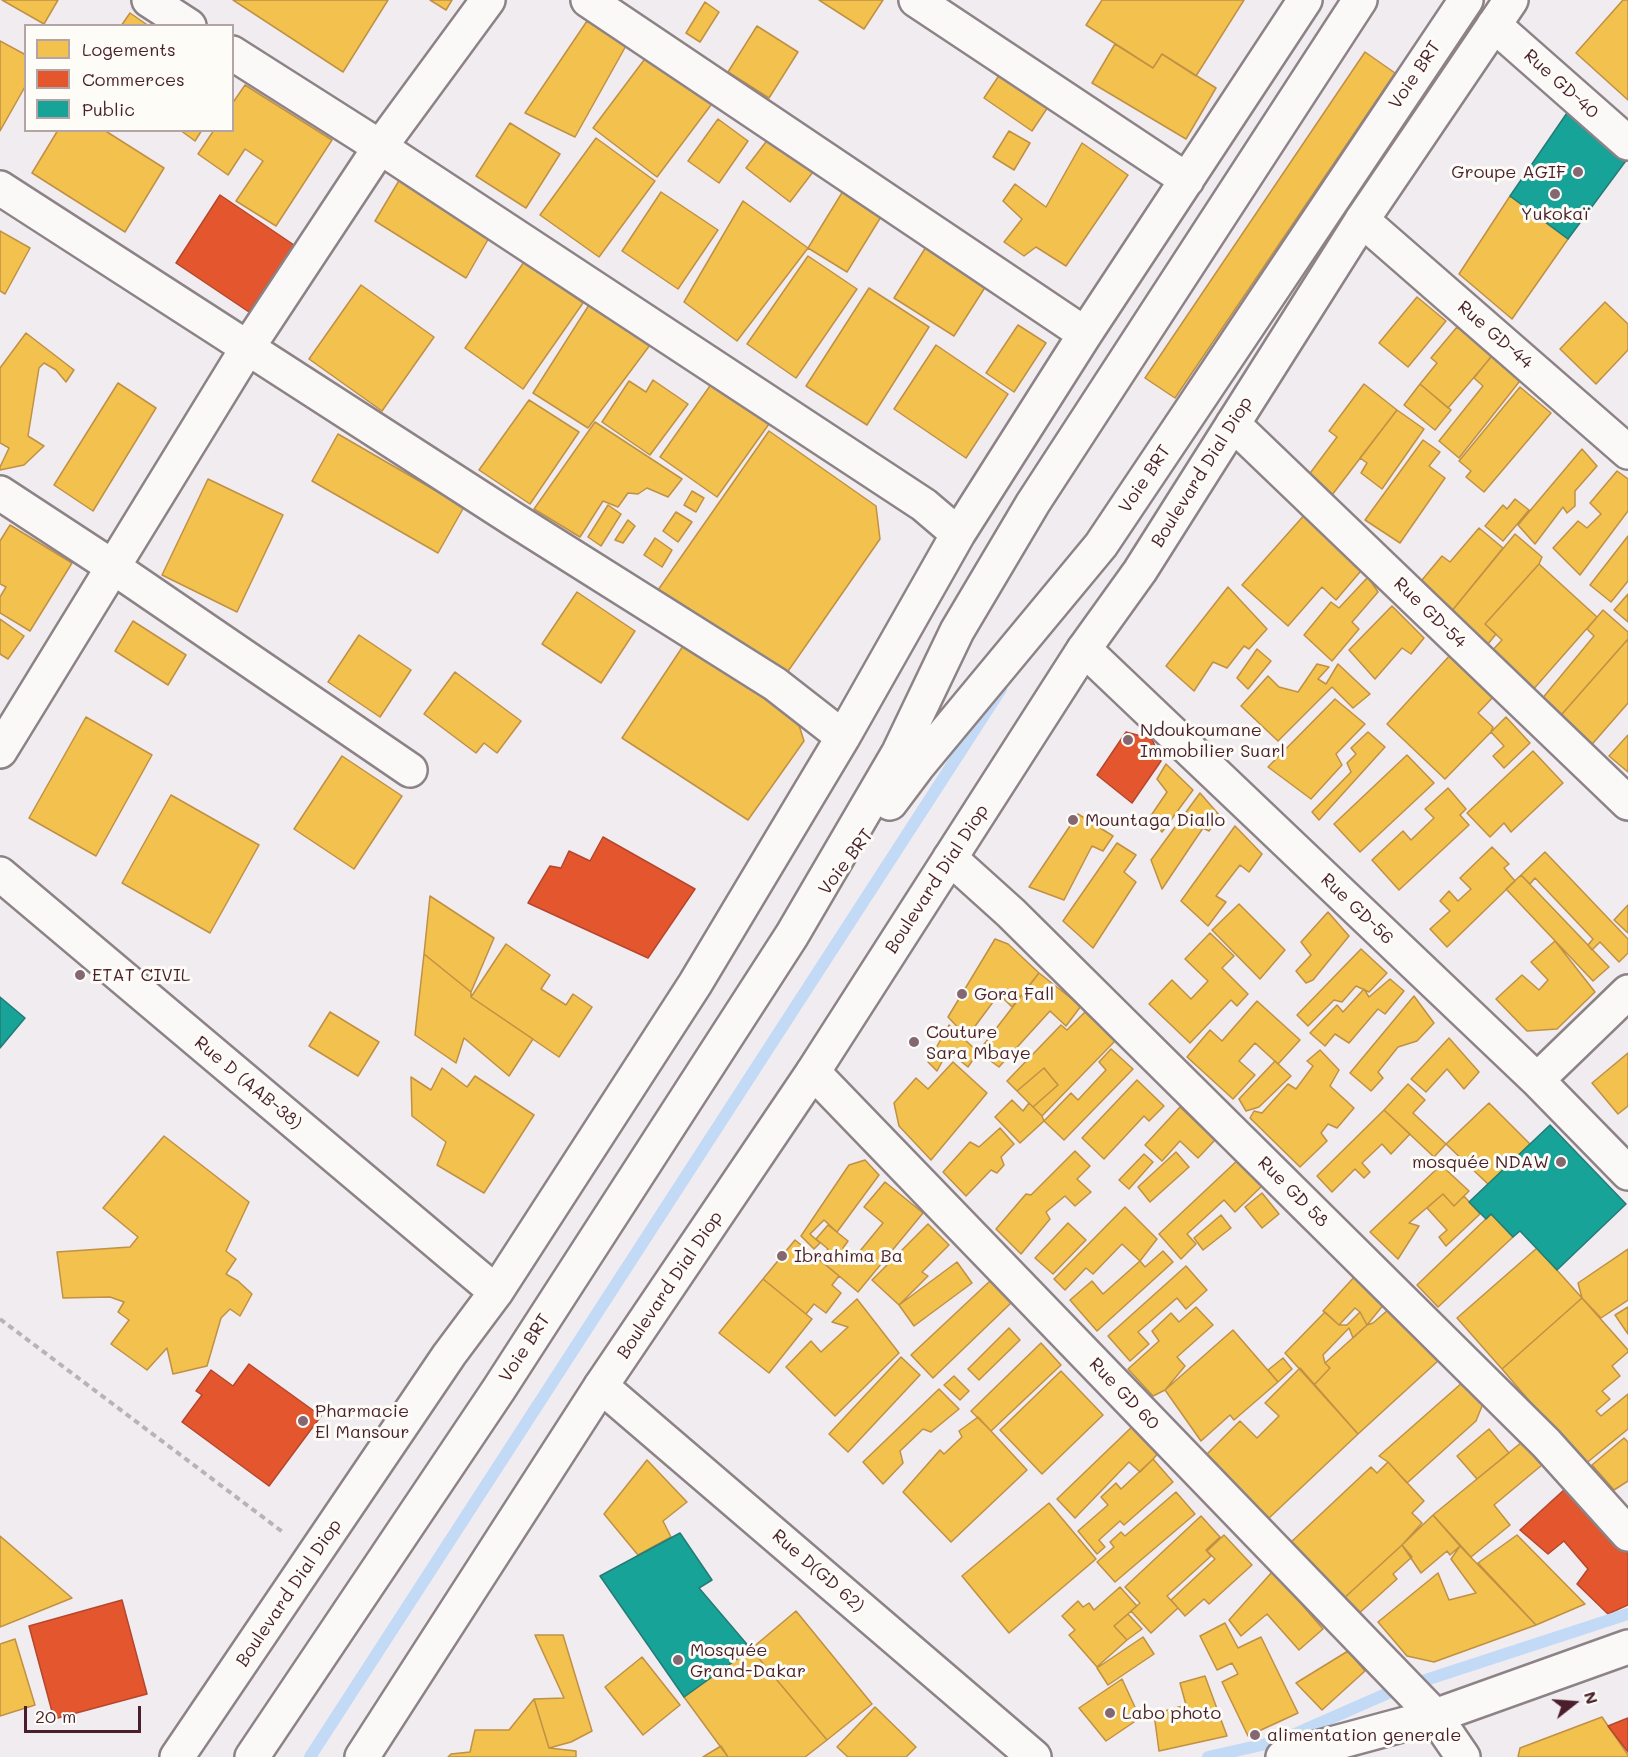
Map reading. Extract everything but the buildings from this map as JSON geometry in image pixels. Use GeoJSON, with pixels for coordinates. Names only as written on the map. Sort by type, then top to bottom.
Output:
{"type":"FeatureCollection","features":[{"type":"Feature","properties":{"kind":"street"},"geometry":{"type":"LineString","coordinates":[[149,0],[186,24]]}},
{"type":"Feature","properties":{"kind":"street"},"geometry":{"type":"LineString","coordinates":[[0,752],[248,347],[380,147],[488,0]]}},
{"type":"Feature","properties":{"kind":"street"},"geometry":{"type":"LineString","coordinates":[[588,0],[1084,334]]}},
{"type":"Feature","properties":{"kind":"street"},"geometry":{"type":"LineString","coordinates":[[916,0],[1187,180]]}},
{"type":"Feature","properties":{"kind":"street","name":"Boulevard Dial Diop"},"geometry":{"type":"LineString","coordinates":[[177,1757],[449,1355],[496,1292],[695,984],[843,737],[958,534],[1084,334],[1305,0]]}},
{"type":"Feature","properties":{"kind":"street","name":"Voie BRT"},"geometry":{"type":"LineString","coordinates":[[252,1757],[499,1389],[792,935],[899,752],[957,631],[1033,503],[1360,0]]}},
{"type":"Feature","properties":{"kind":"street","name":"Voie BRT"},"geometry":{"type":"LineString","coordinates":[[792,935],[917,767],[1101,545],[1466,0]]}},
{"type":"Feature","properties":{"kind":"street","name":"Boulevard Dial Diop"},"geometry":{"type":"LineString","coordinates":[[362,1757],[601,1386],[813,1072],[1084,649],[1140,571],[1362,220],[1503,12]]}},
{"type":"Feature","properties":{"kind":"street","name":"Rue GD-40"},"geometry":{"type":"LineString","coordinates":[[1503,12],[1628,143]]}},
{"type":"Feature","properties":{"kind":"street"},"geometry":{"type":"LineString","coordinates":[[234,54],[380,147],[924,505],[958,534]]}},
{"type":"Feature","properties":{"kind":"street"},"geometry":{"type":"LineString","coordinates":[[0,188],[513,519],[775,684],[843,737]]}},
{"type":"Feature","properties":{"kind":"street","name":"Rue GD-44"},"geometry":{"type":"LineString","coordinates":[[1362,220],[1628,452]]}},
{"type":"Feature","properties":{"kind":"street","name":"Rue GD-54"},"geometry":{"type":"LineString","coordinates":[[1233,424],[1628,803]]}},
{"type":"Feature","properties":{"kind":"street"},"geometry":{"type":"LineString","coordinates":[[0,493],[113,567],[410,770]]}},
{"type":"Feature","properties":{"kind":"street","name":"Rue GD-56"},"geometry":{"type":"LineString","coordinates":[[1084,649],[1537,1080],[1628,1173]]}},
{"type":"Feature","properties":{"kind":"street","name":"Rue GD 58"},"geometry":{"type":"LineString","coordinates":[[950,858],[1011,913],[1546,1443],[1628,1534]]}},
{"type":"Feature","properties":{"kind":"street","name":"Rue D (AAB-38)"},"geometry":{"type":"LineString","coordinates":[[0,874],[496,1292]]}},
{"type":"Feature","properties":{"kind":"street"},"geometry":{"type":"LineString","coordinates":[[1537,1080],[1628,992]]}},
{"type":"Feature","properties":{"kind":"street","name":"Rue GD 60"},"geometry":{"type":"LineString","coordinates":[[813,1072],[1435,1716],[1463,1757]]}},
{"type":"Feature","properties":{"kind":"street","name":"Rue D(GD 62)"},"geometry":{"type":"LineString","coordinates":[[601,1386],[1034,1757]]}},
{"type":"Feature","properties":{"kind":"street"},"geometry":{"type":"LineString","coordinates":[[1283,1757],[1435,1716],[1628,1647]]}},
{"type":"Feature","properties":{"kind":"path"},"geometry":{"type":"LineString","coordinates":[[0,1319],[314,1556]]}},
{"type":"Feature","properties":{"kind":"waterway"},"geometry":{"type":"LineString","coordinates":[[310,1757],[1001,689]]}},
{"type":"Feature","properties":{"kind":"waterway"},"geometry":{"type":"LineString","coordinates":[[1208,1757],[1279,1741],[1395,1690],[1628,1614]]}},
{"type":"Feature","properties":{"kind":"place","name":"Groupe AGIF"},"geometry":{"type":"Point","coordinates":[1578,172]}},
{"type":"Feature","properties":{"kind":"place","name":"Yukokaï"},"geometry":{"type":"Point","coordinates":[1555,194]}},
{"type":"Feature","properties":{"kind":"place","name":"Ndoukoumane Immobilier Suarl"},"geometry":{"type":"Point","coordinates":[1128,740]}},
{"type":"Feature","properties":{"kind":"place","name":"Mountaga Diallo"},"geometry":{"type":"Point","coordinates":[1073,820]}},
{"type":"Feature","properties":{"kind":"place","name":"ETAT CIVIL"},"geometry":{"type":"Point","coordinates":[80,975]}},
{"type":"Feature","properties":{"kind":"place","name":"Gora Fall"},"geometry":{"type":"Point","coordinates":[962,994]}},
{"type":"Feature","properties":{"kind":"place","name":"Couture Sara Mbaye"},"geometry":{"type":"Point","coordinates":[914,1042]}},
{"type":"Feature","properties":{"kind":"place","name":"mosquée NDAW"},"geometry":{"type":"Point","coordinates":[1561,1162]}},
{"type":"Feature","properties":{"kind":"place","name":"Ibrahima Ba"},"geometry":{"type":"Point","coordinates":[782,1256]}},
{"type":"Feature","properties":{"kind":"place","name":"Pharmacie El Mansour"},"geometry":{"type":"Point","coordinates":[303,1421]}},
{"type":"Feature","properties":{"kind":"place","name":"Mosquée Grand-Dakar"},"geometry":{"type":"Point","coordinates":[678,1660]}},
{"type":"Feature","properties":{"kind":"place","name":"Labo photo"},"geometry":{"type":"Point","coordinates":[1110,1713]}},
{"type":"Feature","properties":{"kind":"place","name":"alimentation generale"},"geometry":{"type":"Point","coordinates":[1255,1735]}}]}
